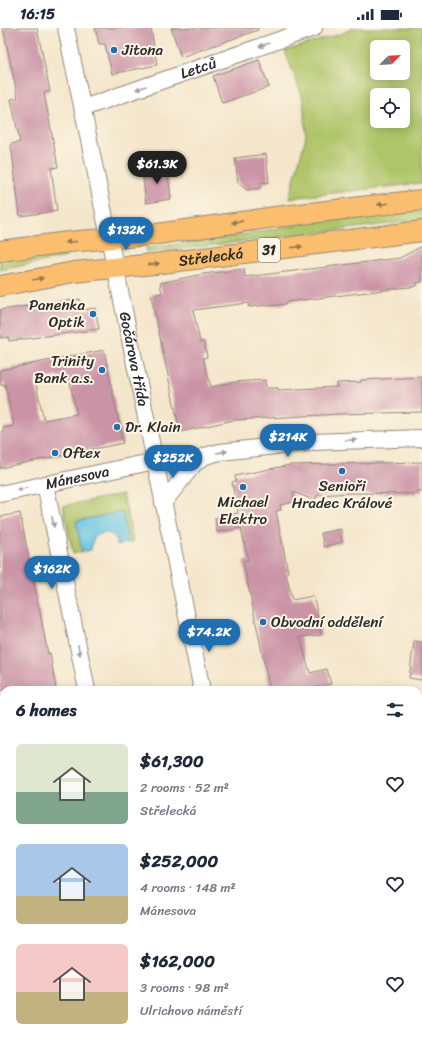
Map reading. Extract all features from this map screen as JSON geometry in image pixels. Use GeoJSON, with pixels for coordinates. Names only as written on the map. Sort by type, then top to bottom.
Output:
{"type":"FeatureCollection","features":[{"type":"Feature","properties":{"kind":"main road","name":"Střelecká"},"geometry":{"type":"LineString","coordinates":[[0,251],[68,242],[150,235],[275,217],[422,200]]}},
{"type":"Feature","properties":{"kind":"main road","name":"Střelecká"},"geometry":{"type":"LineString","coordinates":[[0,286],[74,272],[422,231]]}},
{"type":"Feature","properties":{"kind":"street","name":"Gočárova třída"},"geometry":{"type":"LineString","coordinates":[[66,28],[201,686]]}},
{"type":"Feature","properties":{"kind":"street","name":"Letců"},"geometry":{"type":"LineString","coordinates":[[83,108],[314,28]]}},
{"type":"Feature","properties":{"kind":"street"},"geometry":{"type":"LineString","coordinates":[[163,503],[194,464],[205,456],[220,452],[313,442],[422,438]]}},
{"type":"Feature","properties":{"kind":"street","name":"Mánesova"},"geometry":{"type":"LineString","coordinates":[[0,494],[155,461]]}},
{"type":"Feature","properties":{"kind":"street"},"geometry":{"type":"LineString","coordinates":[[45,484],[86,686]]}},
{"type":"Feature","properties":{"kind":"green space"},"geometry":{"type":"Polygon","coordinates":[[[353,28],[422,28],[422,183],[289,198],[306,136],[303,99],[285,51],[343,33],[353,28]]]}},
{"type":"Feature","properties":{"kind":"green space"},"geometry":{"type":"Polygon","coordinates":[[[422,208],[422,220],[146,253],[145,248],[218,239],[306,223],[422,208]]]}},
{"type":"Feature","properties":{"kind":"green space"},"geometry":{"type":"Polygon","coordinates":[[[65,251],[66,257],[0,270],[0,260],[65,251]]]}},
{"type":"Feature","properties":{"kind":"green space"},"geometry":{"type":"Polygon","coordinates":[[[123,494],[133,542],[128,543],[121,512],[76,521],[82,552],[73,554],[63,506],[123,494]]]}},
{"type":"Feature","properties":{"kind":"water"},"geometry":{"type":"Polygon","coordinates":[[[122,512],[128,543],[117,545],[116,538],[109,533],[101,534],[98,535],[92,542],[91,550],[82,552],[76,521],[122,512]]]}},
{"type":"Feature","properties":{"kind":"building"},"geometry":{"type":"Polygon","coordinates":[[[3,28],[37,28],[50,91],[44,93],[58,167],[51,168],[57,211],[20,216],[11,144],[20,142],[11,99],[18,98],[3,28]]]}},
{"type":"Feature","properties":{"kind":"building"},"geometry":{"type":"Polygon","coordinates":[[[95,28],[151,28],[157,65],[112,74],[105,44],[99,44],[95,28]]]}},
{"type":"Feature","properties":{"kind":"building"},"geometry":{"type":"Polygon","coordinates":[[[171,28],[258,28],[258,30],[181,57],[171,28]]]}},
{"type":"Feature","properties":{"kind":"building"},"geometry":{"type":"Polygon","coordinates":[[[259,60],[269,87],[222,103],[213,76],[259,60]]]}},
{"type":"Feature","properties":{"kind":"building"},"geometry":{"type":"Polygon","coordinates":[[[266,154],[269,182],[261,183],[261,188],[247,190],[238,183],[235,158],[266,154]]]}},
{"type":"Feature","properties":{"kind":"building"},"geometry":{"type":"Polygon","coordinates":[[[167,166],[171,199],[146,203],[142,171],[167,166]]]}},
{"type":"Feature","properties":{"kind":"building"},"geometry":{"type":"Polygon","coordinates":[[[422,246],[422,282],[417,283],[417,286],[286,302],[286,304],[268,306],[249,307],[248,303],[193,310],[200,342],[204,342],[207,357],[203,358],[211,387],[234,382],[265,380],[266,388],[278,388],[278,390],[337,387],[337,383],[361,382],[361,380],[422,377],[422,412],[339,414],[234,420],[180,432],[151,295],[162,293],[160,283],[203,274],[244,269],[245,277],[400,258],[422,246]]]}},
{"type":"Feature","properties":{"kind":"building"},"geometry":{"type":"Polygon","coordinates":[[[80,299],[83,310],[95,308],[99,329],[9,341],[8,337],[0,338],[0,310],[80,299]]]}},
{"type":"Feature","properties":{"kind":"building"},"geometry":{"type":"Polygon","coordinates":[[[104,350],[123,443],[0,468],[0,433],[4,432],[3,428],[14,426],[5,384],[0,385],[0,370],[104,350]],[[65,375],[35,381],[44,420],[77,414],[70,383],[67,383],[65,375]]]}},
{"type":"Feature","properties":{"kind":"building"},"geometry":{"type":"Polygon","coordinates":[[[422,462],[422,492],[416,492],[416,494],[351,493],[318,495],[314,500],[293,492],[294,502],[280,505],[281,510],[276,511],[292,600],[313,596],[315,602],[321,635],[300,637],[310,673],[327,669],[331,684],[321,686],[269,686],[243,561],[248,560],[241,528],[217,532],[215,518],[238,513],[232,482],[236,481],[235,476],[290,465],[422,462]]]}},
{"type":"Feature","properties":{"kind":"building"},"geometry":{"type":"Polygon","coordinates":[[[20,513],[48,654],[50,653],[55,686],[0,686],[0,517],[20,513]]]}},
{"type":"Feature","properties":{"kind":"building"},"geometry":{"type":"Polygon","coordinates":[[[341,529],[342,542],[324,547],[321,533],[341,529]]]}},
{"type":"Feature","properties":{"kind":"building"},"geometry":{"type":"Polygon","coordinates":[[[414,641],[422,642],[422,680],[409,678],[414,641]]]}},
{"type":"Feature","properties":{"kind":"place","name":"Jitona"},"geometry":{"type":"Point","coordinates":[114,50]}},
{"type":"Feature","properties":{"kind":"place","name":"Panenka Optik"},"geometry":{"type":"Point","coordinates":[93,314]}},
{"type":"Feature","properties":{"kind":"place","name":"Trinity Bank a.s."},"geometry":{"type":"Point","coordinates":[102,370]}},
{"type":"Feature","properties":{"kind":"place","name":"Dr. Klain"},"geometry":{"type":"Point","coordinates":[117,427]}},
{"type":"Feature","properties":{"kind":"place","name":"Oftex"},"geometry":{"type":"Point","coordinates":[55,453]}},
{"type":"Feature","properties":{"kind":"place","name":"Senioři Hradec Králové"},"geometry":{"type":"Point","coordinates":[342,471]}},
{"type":"Feature","properties":{"kind":"place","name":"Michael Elektro"},"geometry":{"type":"Point","coordinates":[243,487]}},
{"type":"Feature","properties":{"kind":"place","name":"Obvodní oddělení"},"geometry":{"type":"Point","coordinates":[263,622]}}]}
